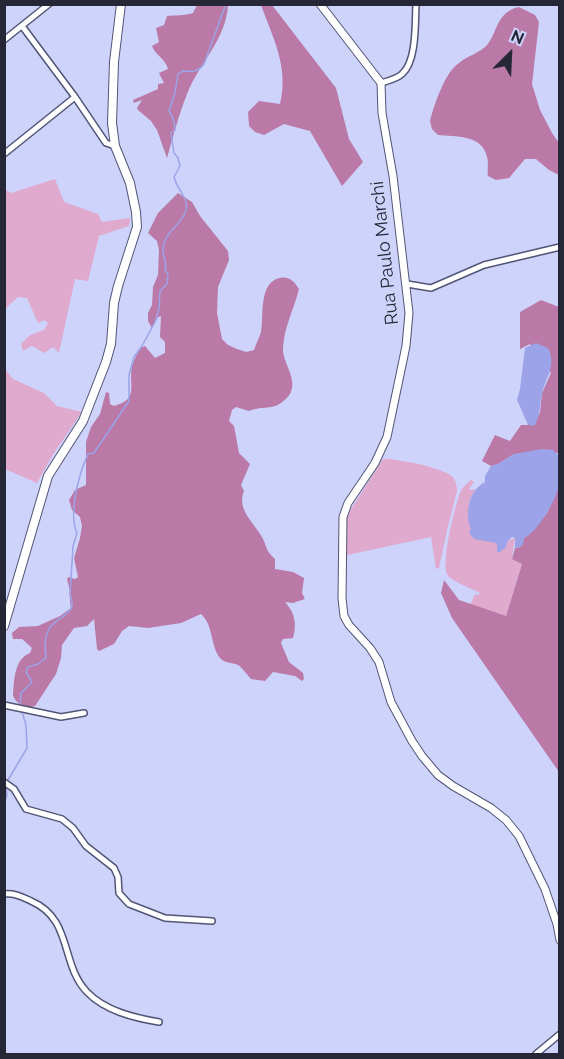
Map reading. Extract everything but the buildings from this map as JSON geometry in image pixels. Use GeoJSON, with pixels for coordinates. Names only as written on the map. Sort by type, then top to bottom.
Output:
{"type":"FeatureCollection","features":[{"type":"Feature","properties":{"kind":"main road"},"geometry":{"type":"LineString","coordinates":[[4,626],[48,476],[90,407],[111,344],[114,303],[134,238],[137,220],[130,183],[115,146],[112,123],[114,62],[121,4]]}},
{"type":"Feature","properties":{"kind":"street"},"geometry":{"type":"LineString","coordinates":[[4,40],[49,4]]}},
{"type":"Feature","properties":{"kind":"street"},"geometry":{"type":"LineString","coordinates":[[320,4],[381,83],[404,73],[410,61],[414,45],[416,4]]}},
{"type":"Feature","properties":{"kind":"street"},"geometry":{"type":"LineString","coordinates":[[22,26],[106,143],[115,146]]}},
{"type":"Feature","properties":{"kind":"street","name":"Rua Paulo Marchi"},"geometry":{"type":"LineString","coordinates":[[381,83],[384,129],[393,176],[409,313],[406,346],[387,437],[369,474],[348,503],[343,517],[342,598],[344,615],[349,625],[370,648],[379,662],[391,702],[406,732],[422,756],[438,775],[491,808],[506,820],[519,836],[545,889],[560,940]]}},
{"type":"Feature","properties":{"kind":"street"},"geometry":{"type":"LineString","coordinates":[[4,154],[75,97]]}},
{"type":"Feature","properties":{"kind":"street"},"geometry":{"type":"LineString","coordinates":[[407,284],[431,288],[484,265],[560,247]]}},
{"type":"Feature","properties":{"kind":"street"},"geometry":{"type":"LineString","coordinates":[[4,705],[61,717],[84,713]]}},
{"type":"Feature","properties":{"kind":"street"},"geometry":{"type":"LineString","coordinates":[[4,782],[14,789],[26,809],[66,822],[87,846],[114,868],[120,893],[129,904],[165,918],[212,921]]}},
{"type":"Feature","properties":{"kind":"street"},"geometry":{"type":"LineString","coordinates":[[4,894],[16,894],[43,906],[52,914],[78,979],[86,992],[120,1012],[139,1019],[159,1022]]}},
{"type":"Feature","properties":{"kind":"street"},"geometry":{"type":"LineString","coordinates":[[536,1054],[560,1034]]}},
{"type":"Feature","properties":{"kind":"shaded area"},"geometry":{"type":"Polygon","coordinates":[[[197,5],[228,5],[226,18],[217,40],[187,94],[167,158],[157,130],[137,108],[142,100],[134,103],[133,100],[158,89],[158,84],[164,83],[159,73],[168,69],[152,46],[159,42],[156,28],[164,25],[167,16],[193,13],[197,5]]]}},
{"type":"Feature","properties":{"kind":"shaded area"},"geometry":{"type":"Polygon","coordinates":[[[261,5],[272,5],[336,88],[349,139],[363,162],[342,186],[310,131],[284,124],[264,135],[255,132],[249,126],[248,112],[259,101],[280,104],[282,90],[281,65],[275,41],[261,5]]]}},
{"type":"Feature","properties":{"kind":"shaded area"},"geometry":{"type":"Polygon","coordinates":[[[519,7],[535,15],[539,22],[532,84],[540,110],[559,143],[559,175],[536,159],[525,159],[509,178],[496,180],[488,176],[487,157],[480,144],[467,138],[438,135],[432,129],[430,121],[441,89],[454,67],[484,48],[506,13],[519,7]]]}},
{"type":"Feature","properties":{"kind":"shaded area"},"geometry":{"type":"Polygon","coordinates":[[[55,179],[64,202],[98,214],[102,222],[130,218],[129,226],[99,236],[88,281],[75,279],[59,353],[53,347],[44,353],[32,346],[23,351],[21,344],[30,335],[44,330],[48,323],[44,320],[38,323],[27,298],[18,297],[5,309],[5,190],[11,193],[55,179]]]}},
{"type":"Feature","properties":{"kind":"shaded area"},"geometry":{"type":"Polygon","coordinates":[[[178,193],[192,202],[200,216],[228,251],[229,260],[218,287],[217,313],[222,339],[228,345],[246,352],[254,350],[261,332],[265,293],[273,281],[286,278],[299,289],[287,325],[283,348],[291,376],[292,390],[281,403],[273,406],[249,411],[236,407],[232,410],[229,421],[234,426],[239,453],[250,464],[241,485],[244,491],[242,504],[244,510],[275,559],[275,569],[293,572],[304,578],[302,593],[305,599],[293,603],[285,602],[293,615],[295,628],[293,638],[283,639],[281,643],[289,662],[303,673],[304,679],[302,681],[295,676],[273,672],[265,681],[251,679],[238,665],[220,658],[208,624],[201,614],[181,623],[148,628],[129,626],[122,631],[114,644],[99,651],[94,619],[87,626],[74,628],[62,645],[56,674],[35,706],[25,707],[13,696],[14,684],[18,665],[32,648],[22,639],[13,639],[12,633],[19,627],[38,626],[71,608],[67,580],[68,577],[75,579],[78,577],[74,558],[82,526],[80,517],[72,510],[69,500],[75,490],[86,485],[86,442],[91,427],[100,414],[106,392],[109,393],[110,404],[114,406],[122,403],[130,395],[132,366],[141,348],[145,346],[155,358],[165,353],[165,342],[160,337],[161,316],[152,328],[148,321],[153,287],[158,275],[159,250],[157,241],[148,233],[158,213],[178,193]]]}},
{"type":"Feature","properties":{"kind":"shaded area"},"geometry":{"type":"Polygon","coordinates":[[[541,300],[559,307],[559,456],[558,453],[514,454],[491,466],[482,461],[495,435],[510,441],[521,425],[534,425],[540,412],[542,393],[551,373],[530,344],[520,349],[520,312],[541,300]]]}},
{"type":"Feature","properties":{"kind":"shaded area"},"geometry":{"type":"Polygon","coordinates":[[[5,369],[13,379],[44,393],[57,406],[82,412],[37,483],[5,469],[5,369]]]}},
{"type":"Feature","properties":{"kind":"shaded area"},"geometry":{"type":"Polygon","coordinates":[[[383,459],[430,467],[447,473],[455,480],[457,491],[439,568],[436,569],[431,537],[347,555],[348,514],[383,459]]]}},
{"type":"Feature","properties":{"kind":"shaded area"},"geometry":{"type":"Polygon","coordinates":[[[471,480],[474,482],[469,489],[475,489],[469,502],[471,528],[478,540],[491,541],[498,545],[515,538],[512,558],[522,563],[506,616],[470,605],[475,594],[480,593],[457,582],[447,574],[447,546],[455,507],[462,490],[471,480]]]}},
{"type":"Feature","properties":{"kind":"shaded area"},"geometry":{"type":"Polygon","coordinates":[[[559,485],[559,772],[452,618],[441,593],[444,580],[459,600],[506,616],[522,564],[512,559],[515,548],[520,547],[524,538],[547,513],[559,485]]]}},
{"type":"Feature","properties":{"kind":"water"},"geometry":{"type":"Polygon","coordinates":[[[536,343],[548,348],[551,366],[534,426],[528,425],[517,400],[525,348],[536,343]]]}},
{"type":"Feature","properties":{"kind":"water"},"geometry":{"type":"Polygon","coordinates":[[[542,449],[553,450],[559,456],[560,474],[555,498],[535,530],[524,538],[520,547],[515,548],[515,538],[512,537],[500,552],[497,552],[496,543],[474,539],[469,533],[471,528],[468,518],[470,500],[480,485],[485,482],[485,476],[491,466],[514,454],[542,449]]]}},
{"type":"Feature","properties":{"kind":"waterway"},"geometry":{"type":"LineString","coordinates":[[20,705],[21,693],[32,682],[26,672],[28,667],[46,658],[47,632],[72,607],[70,595],[73,546],[77,533],[74,504],[81,472],[88,454],[94,453],[129,401],[129,375],[134,357],[155,322],[159,309],[160,291],[167,284],[164,242],[181,220],[186,209],[186,202],[174,177],[180,166],[174,153],[171,133],[175,130],[175,125],[169,111],[178,74],[202,67],[226,4]]}},
{"type":"Feature","properties":{"kind":"waterway"},"geometry":{"type":"LineString","coordinates":[[8,780],[27,748],[26,725],[22,712]]}},
{"type":"Feature","properties":{"kind":"waterway"},"geometry":{"type":"LineString","coordinates":[[4,804],[7,795],[6,788]]}}]}
